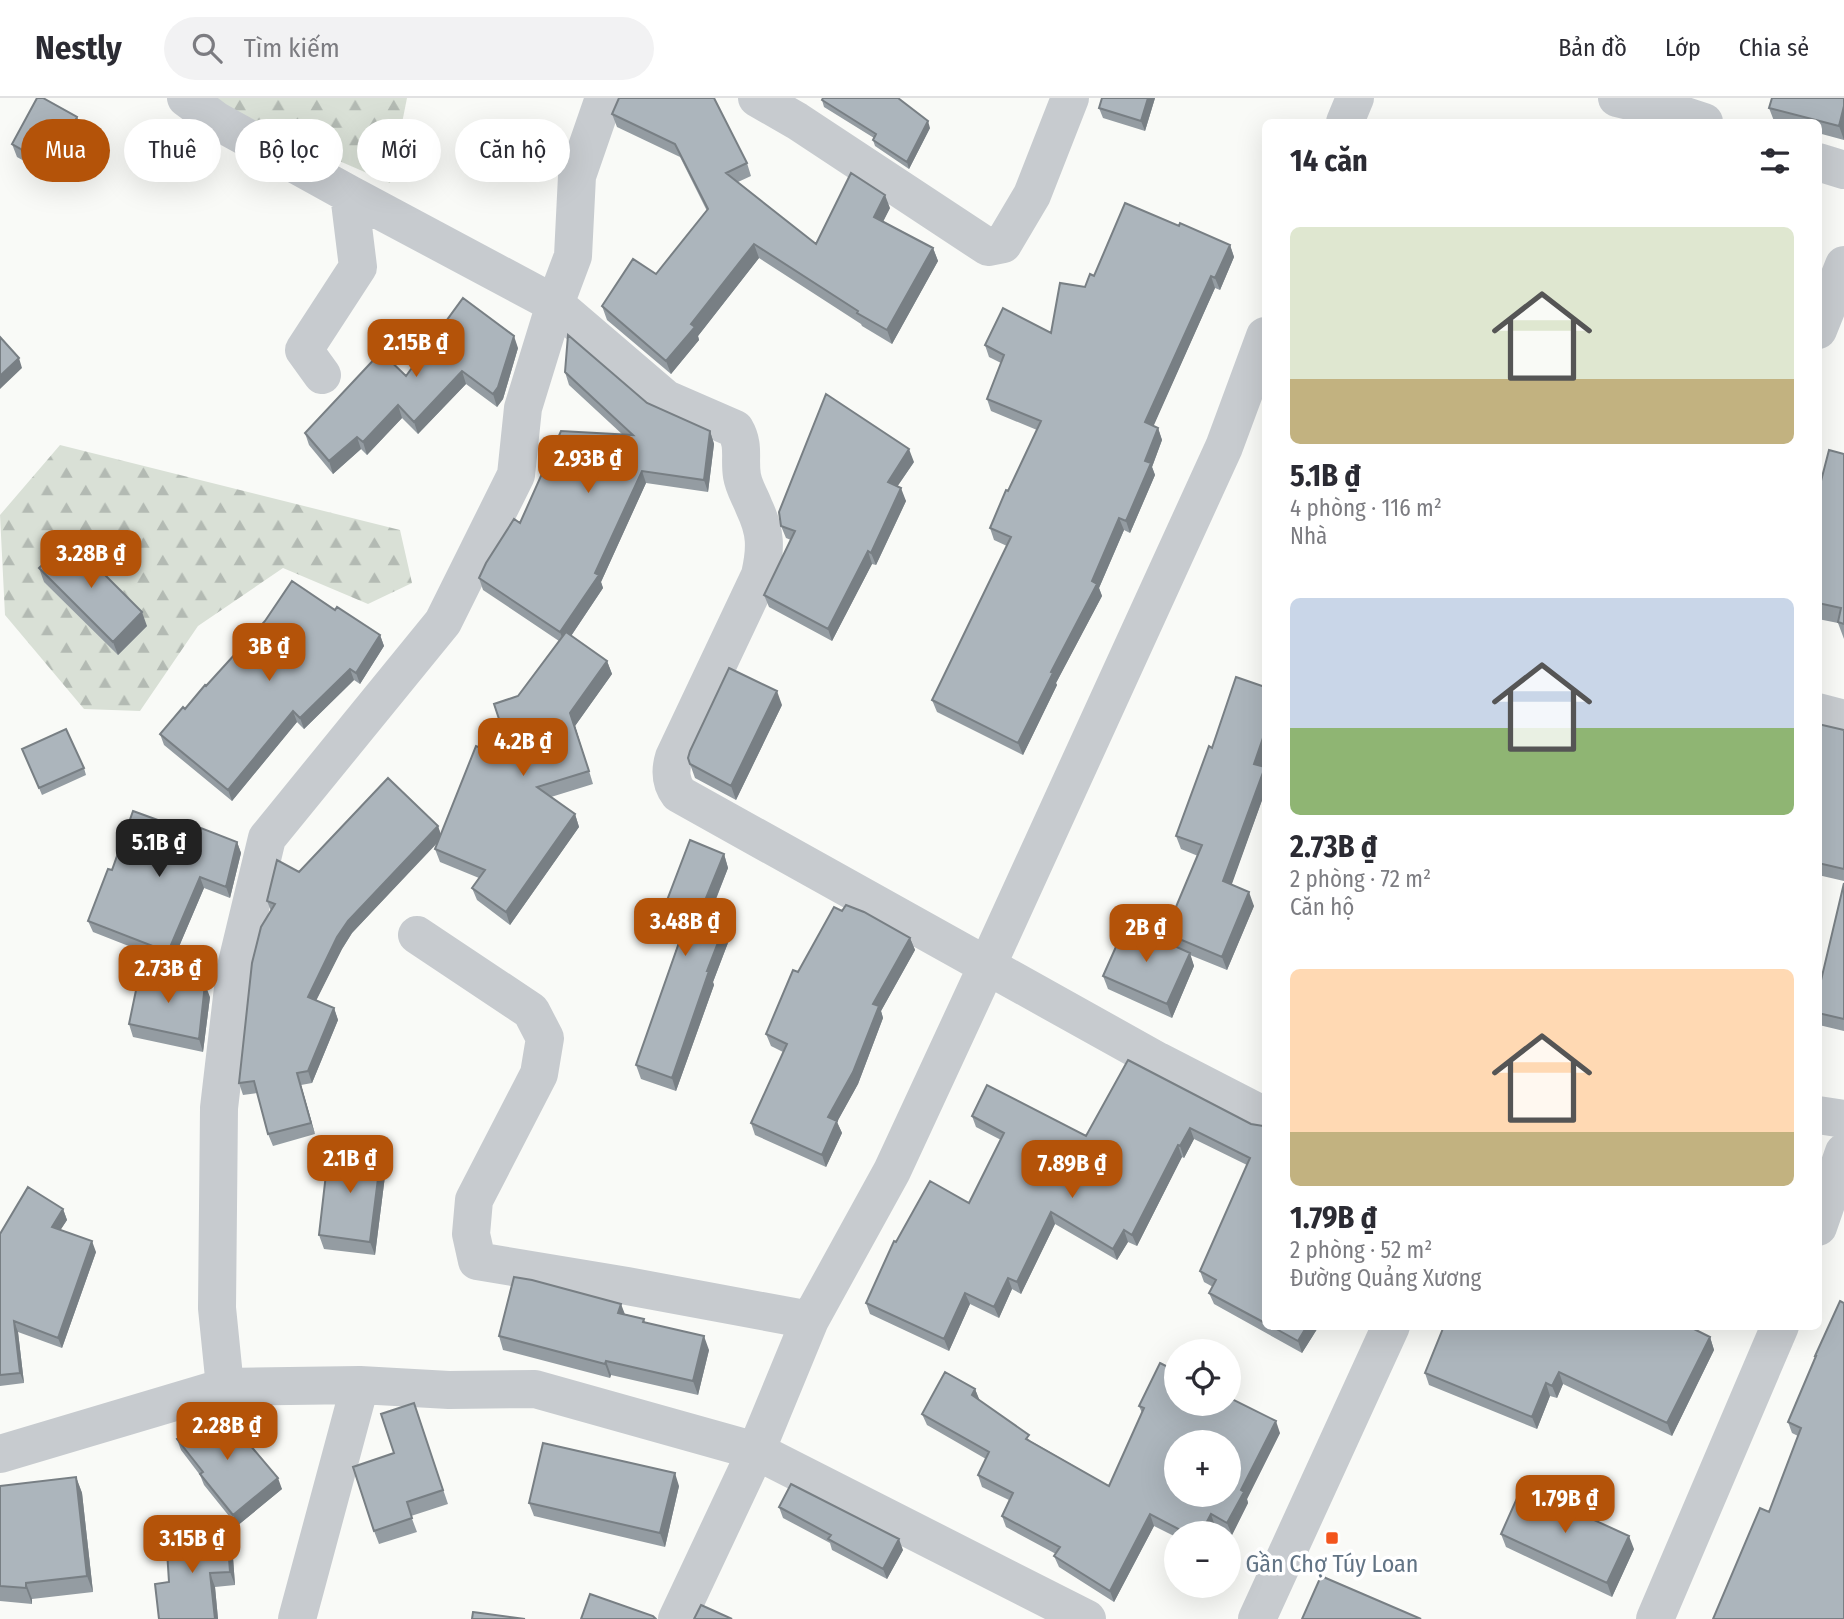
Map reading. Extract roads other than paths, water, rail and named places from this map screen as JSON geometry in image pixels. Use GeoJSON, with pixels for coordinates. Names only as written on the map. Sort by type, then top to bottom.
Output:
{"type":"FeatureCollection","features":[{"type":"Feature","properties":{"kind":"street"},"geometry":{"type":"LineString","coordinates":[[186,98],[217,121],[555,304],[666,399],[735,429],[741,439],[741,474],[762,525],[765,555],[760,575],[674,757],[671,768],[674,788],[679,794],[1158,1061],[1262,1114]]}},
{"type":"Feature","properties":{"kind":"street"},"geometry":{"type":"LineString","coordinates":[[225,1387],[217,1308],[219,1108],[235,971],[267,838],[443,622],[516,475],[523,408],[573,256],[577,176],[604,98]]}},
{"type":"Feature","properties":{"kind":"street"},"geometry":{"type":"LineString","coordinates":[[757,98],[797,121],[988,247],[1003,244],[1032,195],[1070,98]]}},
{"type":"Feature","properties":{"kind":"street"},"geometry":{"type":"LineString","coordinates":[[1346,119],[1355,98]]}},
{"type":"Feature","properties":{"kind":"street"},"geometry":{"type":"LineString","coordinates":[[1617,98],[1695,119]]}},
{"type":"Feature","properties":{"kind":"street"},"geometry":{"type":"LineString","coordinates":[[1822,163],[1844,170]]}},
{"type":"Feature","properties":{"kind":"street"},"geometry":{"type":"LineString","coordinates":[[322,375],[304,350],[358,267],[349,194]]}},
{"type":"Feature","properties":{"kind":"street"},"geometry":{"type":"LineString","coordinates":[[1822,321],[1841,278]]}},
{"type":"Feature","properties":{"kind":"street"},"geometry":{"type":"LineString","coordinates":[[677,1619],[756,1451],[810,1320],[892,1171],[987,967],[1224,447],[1262,345]]}},
{"type":"Feature","properties":{"kind":"street"},"geometry":{"type":"LineString","coordinates":[[1822,713],[1844,719]]}},
{"type":"Feature","properties":{"kind":"street"},"geometry":{"type":"LineString","coordinates":[[417,935],[531,1012],[545,1038],[539,1074],[474,1200],[471,1234],[477,1261],[810,1320]]}},
{"type":"Feature","properties":{"kind":"street"},"geometry":{"type":"LineString","coordinates":[[1822,1116],[1844,1119]]}},
{"type":"Feature","properties":{"kind":"street"},"geometry":{"type":"LineString","coordinates":[[1822,1215],[1844,1152]]}},
{"type":"Feature","properties":{"kind":"street"},"geometry":{"type":"LineString","coordinates":[[1257,1619],[1389,1330]]}},
{"type":"Feature","properties":{"kind":"street"},"geometry":{"type":"LineString","coordinates":[[1656,1619],[1778,1330]]}},
{"type":"Feature","properties":{"kind":"street"},"geometry":{"type":"LineString","coordinates":[[297,1619],[360,1385]]}},
{"type":"Feature","properties":{"kind":"street"},"geometry":{"type":"LineString","coordinates":[[0,1454],[225,1387],[360,1385],[449,1390],[535,1389],[756,1451],[1087,1619]]}},
{"type":"Feature","properties":{"kind":"place","name":"Gần Chợ Túy Loan"},"geometry":{"type":"Point","coordinates":[1332,1538]}}]}
